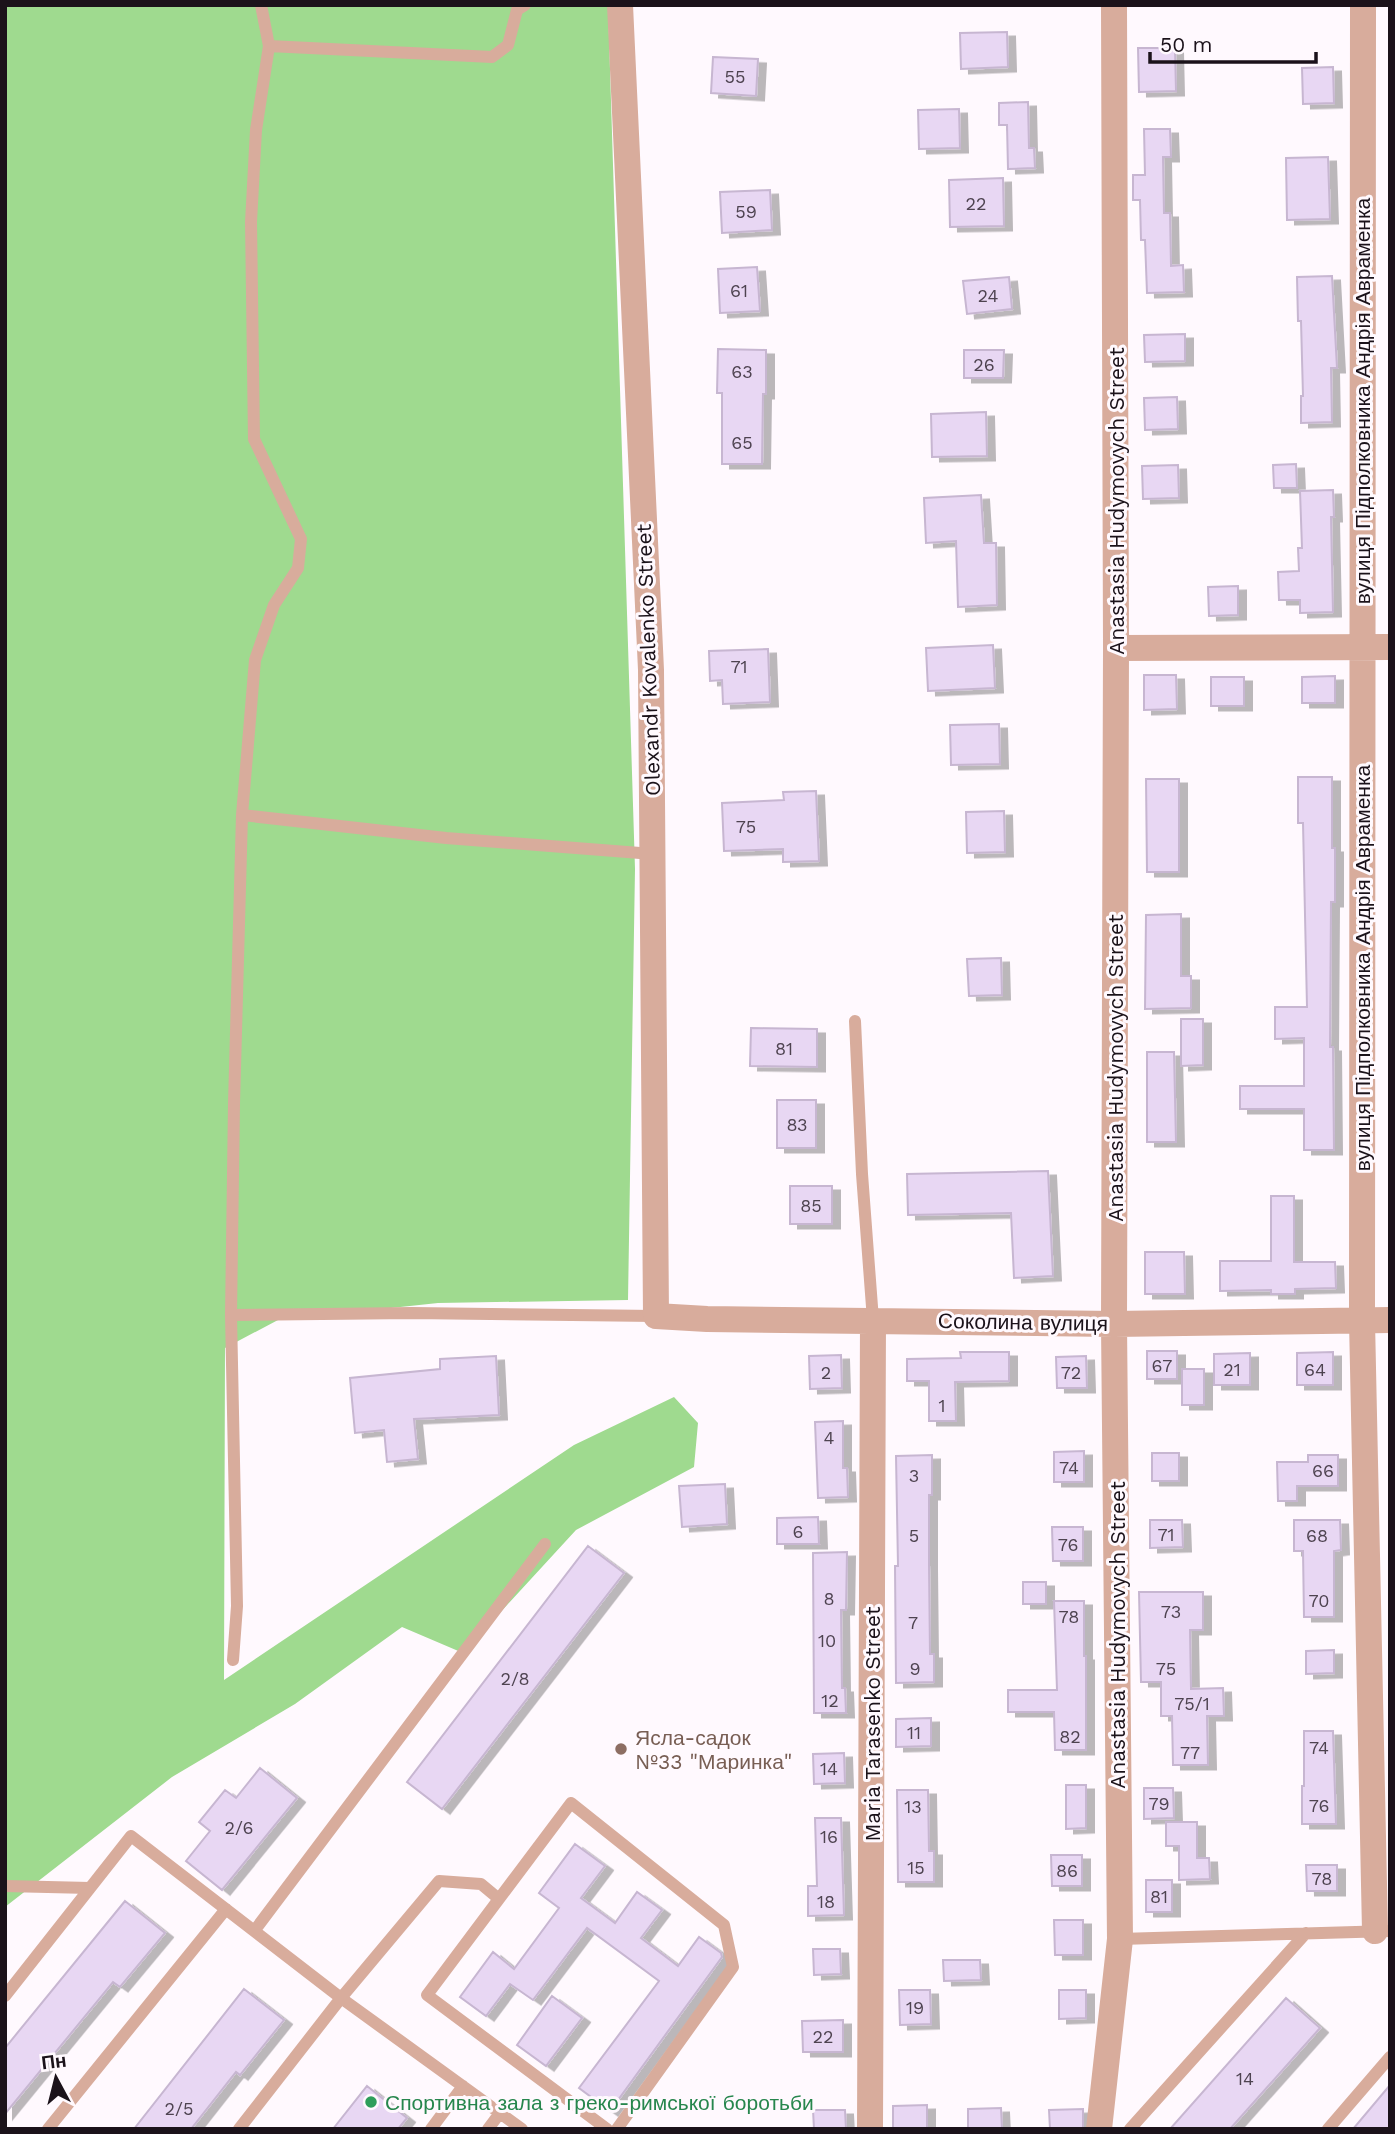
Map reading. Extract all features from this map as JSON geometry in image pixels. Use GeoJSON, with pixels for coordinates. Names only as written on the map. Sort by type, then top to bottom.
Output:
{"type":"FeatureCollection","features":[{"type":"Feature","properties":{"kind":"street","name":"Olexandr Kovalenko Street"},"geometry":{"type":"LineString","coordinates":[[620,5],[650,656],[656,1316]]}},
{"type":"Feature","properties":{"kind":"street","name":"Anastasia Hudymovych Street"},"geometry":{"type":"LineString","coordinates":[[1099,2129],[1120,1939],[1114,1324],[1114,5]]}},
{"type":"Feature","properties":{"kind":"street","name":"вулиця Підполковника Андрія Авраменка"},"geometry":{"type":"LineString","coordinates":[[1363,5],[1362,1321],[1383,1931]]}},
{"type":"Feature","properties":{"kind":"street"},"geometry":{"type":"LineString","coordinates":[[1116,648],[1390,648]]}},
{"type":"Feature","properties":{"kind":"street","name":"Соколина вулиця"},"geometry":{"type":"LineString","coordinates":[[656,1316],[707,1319],[1114,1324],[1390,1320]]}},
{"type":"Feature","properties":{"kind":"street","name":"Maria Tarasenko Street"},"geometry":{"type":"LineString","coordinates":[[870,2129],[873,1320]]}},
{"type":"Feature","properties":{"kind":"lane"},"geometry":{"type":"LineString","coordinates":[[233,1660],[237,1606],[231,1315],[242,815],[255,660],[275,605],[298,568],[301,539],[254,439],[251,222],[256,130],[269,46],[261,5]]}},
{"type":"Feature","properties":{"kind":"lane"},"geometry":{"type":"LineString","coordinates":[[269,46],[492,57],[508,46],[517,10],[525,5]]}},
{"type":"Feature","properties":{"kind":"lane"},"geometry":{"type":"LineString","coordinates":[[242,815],[446,838],[653,854]]}},
{"type":"Feature","properties":{"kind":"lane"},"geometry":{"type":"LineString","coordinates":[[855,1021],[862,1174],[873,1320]]}},
{"type":"Feature","properties":{"kind":"lane"},"geometry":{"type":"LineString","coordinates":[[231,1315],[426,1313],[656,1316]]}},
{"type":"Feature","properties":{"kind":"lane"},"geometry":{"type":"LineString","coordinates":[[255,1930],[545,1544]]}},
{"type":"Feature","properties":{"kind":"lane"},"geometry":{"type":"LineString","coordinates":[[607,2129],[427,1994],[572,1803],[724,1925],[733,1968],[617,2129]]}},
{"type":"Feature","properties":{"kind":"lane"},"geometry":{"type":"LineString","coordinates":[[5,1996],[131,1836],[341,1998],[522,2129]]}},
{"type":"Feature","properties":{"kind":"lane"},"geometry":{"type":"LineString","coordinates":[[239,2129],[341,1998],[439,1881],[481,1884],[499,1899]]}},
{"type":"Feature","properties":{"kind":"lane"},"geometry":{"type":"LineString","coordinates":[[5,1886],[90,1888]]}},
{"type":"Feature","properties":{"kind":"lane"},"geometry":{"type":"LineString","coordinates":[[48,2129],[226,1909]]}},
{"type":"Feature","properties":{"kind":"lane"},"geometry":{"type":"LineString","coordinates":[[1120,1939],[1383,1931]]}},
{"type":"Feature","properties":{"kind":"lane"},"geometry":{"type":"LineString","coordinates":[[1130,2129],[1306,1933]]}},
{"type":"Feature","properties":{"kind":"lane"},"geometry":{"type":"LineString","coordinates":[[1328,2129],[1390,2057]]}},
{"type":"Feature","properties":{"kind":"lane"},"geometry":{"type":"LineString","coordinates":[[431,2129],[463,2086]]}},
{"type":"Feature","properties":{"kind":"lane"},"geometry":{"type":"LineString","coordinates":[[488,2129],[500,2113]]}},
{"type":"Feature","properties":{"kind":"green space"},"geometry":{"type":"Polygon","coordinates":[[[5,5],[608,5],[635,869],[628,1300],[438,1303],[278,1320],[225,1348],[224,1680],[574,1445],[674,1397],[698,1423],[694,1467],[576,1530],[463,1653],[402,1627],[295,1704],[172,1777],[5,1907],[5,5]]]}},
{"type":"Feature","properties":{"kind":"building"},"geometry":{"type":"Polygon","coordinates":[[[1007,32],[1008,67],[961,69],[960,33],[1007,32]]]}},
{"type":"Feature","properties":{"kind":"building"},"geometry":{"type":"Polygon","coordinates":[[[1138,48],[1175,48],[1176,91],[1139,92],[1138,48]]]}},
{"type":"Feature","properties":{"kind":"building"},"geometry":{"type":"Polygon","coordinates":[[[713,57],[758,59],[756,96],[711,93],[713,57]]]}},
{"type":"Feature","properties":{"kind":"building"},"geometry":{"type":"Polygon","coordinates":[[[1333,67],[1334,103],[1303,104],[1302,68],[1333,67]]]}},
{"type":"Feature","properties":{"kind":"building"},"geometry":{"type":"Polygon","coordinates":[[[1028,102],[1029,148],[1034,148],[1035,168],[1008,169],[1007,125],[999,125],[999,103],[1028,102]]]}},
{"type":"Feature","properties":{"kind":"building"},"geometry":{"type":"Polygon","coordinates":[[[959,109],[960,148],[919,149],[918,110],[959,109]]]}},
{"type":"Feature","properties":{"kind":"building"},"geometry":{"type":"Polygon","coordinates":[[[1144,129],[1170,129],[1171,157],[1163,157],[1164,213],[1170,213],[1171,266],[1183,265],[1184,292],[1147,293],[1140,200],[1133,200],[1133,175],[1145,175],[1144,129]]]}},
{"type":"Feature","properties":{"kind":"building"},"geometry":{"type":"Polygon","coordinates":[[[1328,157],[1330,219],[1287,220],[1286,158],[1328,157]]]}},
{"type":"Feature","properties":{"kind":"building"},"geometry":{"type":"Polygon","coordinates":[[[1003,178],[1004,226],[950,227],[949,180],[1003,178]]]}},
{"type":"Feature","properties":{"kind":"building"},"geometry":{"type":"Polygon","coordinates":[[[770,190],[772,230],[722,233],[720,192],[770,190]]]}},
{"type":"Feature","properties":{"kind":"building"},"geometry":{"type":"Polygon","coordinates":[[[757,267],[760,311],[720,313],[718,269],[757,267]]]}},
{"type":"Feature","properties":{"kind":"building"},"geometry":{"type":"Polygon","coordinates":[[[1332,276],[1337,368],[1331,368],[1332,422],[1301,423],[1301,321],[1298,321],[1297,277],[1332,276]]]}},
{"type":"Feature","properties":{"kind":"building"},"geometry":{"type":"Polygon","coordinates":[[[1009,277],[1012,309],[967,314],[963,281],[1009,277]]]}},
{"type":"Feature","properties":{"kind":"building"},"geometry":{"type":"Polygon","coordinates":[[[1185,334],[1185,361],[1145,362],[1144,335],[1185,334]]]}},
{"type":"Feature","properties":{"kind":"building"},"geometry":{"type":"Polygon","coordinates":[[[718,349],[766,350],[762,464],[722,464],[722,393],[717,393],[718,349]]]}},
{"type":"Feature","properties":{"kind":"building"},"geometry":{"type":"Polygon","coordinates":[[[964,350],[1004,350],[1003,378],[964,378],[964,350]]]}},
{"type":"Feature","properties":{"kind":"building"},"geometry":{"type":"Polygon","coordinates":[[[1177,397],[1178,429],[1145,430],[1144,398],[1177,397]]]}},
{"type":"Feature","properties":{"kind":"building"},"geometry":{"type":"Polygon","coordinates":[[[986,412],[987,456],[932,457],[931,414],[986,412]]]}},
{"type":"Feature","properties":{"kind":"building"},"geometry":{"type":"Polygon","coordinates":[[[1296,464],[1297,488],[1274,488],[1273,465],[1296,464]]]}},
{"type":"Feature","properties":{"kind":"building"},"geometry":{"type":"Polygon","coordinates":[[[1178,465],[1179,498],[1143,499],[1142,466],[1178,465]]]}},
{"type":"Feature","properties":{"kind":"building"},"geometry":{"type":"Polygon","coordinates":[[[1333,490],[1333,612],[1300,613],[1300,600],[1279,600],[1278,572],[1299,571],[1298,548],[1302,548],[1300,491],[1333,490]]]}},
{"type":"Feature","properties":{"kind":"building"},"geometry":{"type":"Polygon","coordinates":[[[981,495],[984,543],[996,543],[997,605],[958,607],[956,541],[926,543],[924,498],[981,495]]]}},
{"type":"Feature","properties":{"kind":"building"},"geometry":{"type":"Polygon","coordinates":[[[1238,586],[1238,615],[1209,616],[1208,587],[1238,586]]]}},
{"type":"Feature","properties":{"kind":"building"},"geometry":{"type":"Polygon","coordinates":[[[993,645],[995,688],[928,691],[926,648],[993,645]]]}},
{"type":"Feature","properties":{"kind":"building"},"geometry":{"type":"Polygon","coordinates":[[[768,649],[770,702],[723,704],[722,680],[710,681],[709,651],[768,649]]]}},
{"type":"Feature","properties":{"kind":"building"},"geometry":{"type":"Polygon","coordinates":[[[1144,675],[1176,675],[1177,709],[1144,710],[1144,675]]]}},
{"type":"Feature","properties":{"kind":"building"},"geometry":{"type":"Polygon","coordinates":[[[1335,676],[1335,703],[1302,703],[1302,677],[1335,676]]]}},
{"type":"Feature","properties":{"kind":"building"},"geometry":{"type":"Polygon","coordinates":[[[1211,677],[1244,677],[1244,706],[1211,706],[1211,677]]]}},
{"type":"Feature","properties":{"kind":"building"},"geometry":{"type":"Polygon","coordinates":[[[999,724],[1000,764],[951,765],[950,725],[999,724]]]}},
{"type":"Feature","properties":{"kind":"building"},"geometry":{"type":"Polygon","coordinates":[[[1298,777],[1332,777],[1335,902],[1331,902],[1330,1047],[1333,1047],[1334,1150],[1304,1150],[1304,1109],[1240,1109],[1240,1086],[1304,1086],[1304,1038],[1275,1039],[1275,1007],[1307,1007],[1303,823],[1298,823],[1298,777]]]}},
{"type":"Feature","properties":{"kind":"building"},"geometry":{"type":"Polygon","coordinates":[[[1146,779],[1179,779],[1179,872],[1147,872],[1146,779]]]}},
{"type":"Feature","properties":{"kind":"building"},"geometry":{"type":"Polygon","coordinates":[[[816,791],[819,861],[783,862],[783,849],[724,851],[722,803],[784,800],[783,792],[816,791]]]}},
{"type":"Feature","properties":{"kind":"building"},"geometry":{"type":"Polygon","coordinates":[[[1004,811],[1005,852],[967,853],[966,812],[1004,811]]]}},
{"type":"Feature","properties":{"kind":"building"},"geometry":{"type":"Polygon","coordinates":[[[1181,914],[1181,976],[1191,976],[1191,1008],[1145,1009],[1146,915],[1181,914]]]}},
{"type":"Feature","properties":{"kind":"building"},"geometry":{"type":"Polygon","coordinates":[[[1001,958],[1002,995],[969,996],[967,959],[1001,958]]]}},
{"type":"Feature","properties":{"kind":"building"},"geometry":{"type":"Polygon","coordinates":[[[1181,1019],[1203,1019],[1203,1065],[1181,1066],[1181,1019]]]}},
{"type":"Feature","properties":{"kind":"building"},"geometry":{"type":"Polygon","coordinates":[[[751,1028],[817,1029],[817,1067],[750,1066],[751,1028]]]}},
{"type":"Feature","properties":{"kind":"building"},"geometry":{"type":"Polygon","coordinates":[[[1147,1052],[1174,1052],[1176,1142],[1147,1142],[1147,1052]]]}},
{"type":"Feature","properties":{"kind":"building"},"geometry":{"type":"Polygon","coordinates":[[[777,1100],[816,1100],[816,1148],[777,1148],[777,1100]]]}},
{"type":"Feature","properties":{"kind":"building"},"geometry":{"type":"Polygon","coordinates":[[[1048,1171],[1053,1276],[1014,1278],[1011,1213],[908,1215],[907,1174],[1048,1171]]]}},
{"type":"Feature","properties":{"kind":"building"},"geometry":{"type":"Polygon","coordinates":[[[790,1186],[832,1186],[832,1224],[790,1224],[790,1186]]]}},
{"type":"Feature","properties":{"kind":"building"},"geometry":{"type":"Polygon","coordinates":[[[1271,1196],[1294,1196],[1294,1262],[1335,1262],[1336,1288],[1295,1289],[1295,1294],[1271,1294],[1271,1290],[1220,1291],[1220,1261],[1271,1261],[1271,1196]]]}},
{"type":"Feature","properties":{"kind":"building"},"geometry":{"type":"Polygon","coordinates":[[[1145,1252],[1184,1252],[1185,1294],[1145,1294],[1145,1252]]]}},
{"type":"Feature","properties":{"kind":"building"},"geometry":{"type":"Polygon","coordinates":[[[1147,1351],[1177,1351],[1177,1379],[1147,1379],[1147,1351]]]}},
{"type":"Feature","properties":{"kind":"building"},"geometry":{"type":"Polygon","coordinates":[[[960,1352],[1009,1352],[1009,1381],[955,1382],[956,1421],[929,1421],[929,1381],[907,1381],[907,1359],[961,1358],[960,1352]]]}},
{"type":"Feature","properties":{"kind":"building"},"geometry":{"type":"Polygon","coordinates":[[[1333,1352],[1333,1385],[1297,1385],[1297,1353],[1333,1352]]]}},
{"type":"Feature","properties":{"kind":"building"},"geometry":{"type":"Polygon","coordinates":[[[1250,1353],[1250,1385],[1214,1385],[1214,1354],[1250,1353]]]}},
{"type":"Feature","properties":{"kind":"building"},"geometry":{"type":"Polygon","coordinates":[[[841,1355],[842,1388],[810,1389],[809,1356],[841,1355]]]}},
{"type":"Feature","properties":{"kind":"building"},"geometry":{"type":"Polygon","coordinates":[[[496,1356],[499,1415],[414,1419],[418,1459],[387,1462],[384,1430],[355,1433],[350,1378],[440,1369],[440,1359],[496,1356]]]}},
{"type":"Feature","properties":{"kind":"building"},"geometry":{"type":"Polygon","coordinates":[[[1086,1356],[1087,1388],[1057,1388],[1056,1357],[1086,1356]]]}},
{"type":"Feature","properties":{"kind":"building"},"geometry":{"type":"Polygon","coordinates":[[[1182,1369],[1204,1369],[1204,1405],[1182,1405],[1182,1369]]]}},
{"type":"Feature","properties":{"kind":"building"},"geometry":{"type":"Polygon","coordinates":[[[843,1421],[843,1468],[847,1468],[848,1497],[818,1498],[815,1422],[843,1421]]]}},
{"type":"Feature","properties":{"kind":"building"},"geometry":{"type":"Polygon","coordinates":[[[1084,1451],[1084,1482],[1054,1482],[1054,1452],[1084,1451]]]}},
{"type":"Feature","properties":{"kind":"building"},"geometry":{"type":"Polygon","coordinates":[[[1152,1453],[1179,1453],[1179,1481],[1152,1481],[1152,1453]]]}},
{"type":"Feature","properties":{"kind":"building"},"geometry":{"type":"Polygon","coordinates":[[[932,1455],[929,1565],[930,1654],[934,1654],[934,1682],[896,1683],[896,1456],[932,1455]]]}},
{"type":"Feature","properties":{"kind":"building"},"geometry":{"type":"Polygon","coordinates":[[[1308,1455],[1338,1455],[1338,1486],[1297,1486],[1297,1501],[1278,1501],[1277,1462],[1308,1462],[1308,1455]]]}},
{"type":"Feature","properties":{"kind":"building"},"geometry":{"type":"Polygon","coordinates":[[[725,1484],[727,1524],[682,1527],[679,1486],[725,1484]]]}},
{"type":"Feature","properties":{"kind":"building"},"geometry":{"type":"Polygon","coordinates":[[[818,1517],[819,1544],[777,1544],[777,1518],[818,1517]]]}},
{"type":"Feature","properties":{"kind":"building"},"geometry":{"type":"Polygon","coordinates":[[[1150,1520],[1182,1520],[1183,1547],[1150,1548],[1150,1520]]]}},
{"type":"Feature","properties":{"kind":"building"},"geometry":{"type":"Polygon","coordinates":[[[1294,1520],[1340,1520],[1341,1550],[1334,1551],[1334,1617],[1304,1617],[1303,1551],[1294,1551],[1294,1520]]]}},
{"type":"Feature","properties":{"kind":"building"},"geometry":{"type":"Polygon","coordinates":[[[1052,1527],[1083,1527],[1083,1561],[1053,1561],[1052,1527]]]}},
{"type":"Feature","properties":{"kind":"building"},"geometry":{"type":"Polygon","coordinates":[[[588,1546],[624,1573],[442,1809],[407,1782],[588,1546]]]}},
{"type":"Feature","properties":{"kind":"building"},"geometry":{"type":"Polygon","coordinates":[[[847,1552],[846,1610],[841,1610],[842,1688],[845,1688],[846,1713],[814,1713],[813,1553],[847,1552]]]}},
{"type":"Feature","properties":{"kind":"building"},"geometry":{"type":"Polygon","coordinates":[[[1023,1582],[1046,1582],[1046,1604],[1023,1604],[1023,1582]]]}},
{"type":"Feature","properties":{"kind":"building"},"geometry":{"type":"Polygon","coordinates":[[[1139,1592],[1203,1592],[1203,1630],[1190,1630],[1191,1689],[1223,1688],[1224,1716],[1207,1716],[1208,1765],[1173,1765],[1172,1716],[1161,1716],[1161,1682],[1141,1682],[1139,1592]]]}},
{"type":"Feature","properties":{"kind":"building"},"geometry":{"type":"Polygon","coordinates":[[[1054,1601],[1084,1601],[1086,1750],[1055,1750],[1054,1712],[1008,1712],[1008,1690],[1057,1690],[1054,1601]]]}},
{"type":"Feature","properties":{"kind":"building"},"geometry":{"type":"Polygon","coordinates":[[[1334,1650],[1334,1673],[1306,1674],[1306,1651],[1334,1650]]]}},
{"type":"Feature","properties":{"kind":"building"},"geometry":{"type":"Polygon","coordinates":[[[931,1718],[931,1746],[896,1747],[896,1719],[931,1718]]]}},
{"type":"Feature","properties":{"kind":"building"},"geometry":{"type":"Polygon","coordinates":[[[1304,1731],[1333,1731],[1336,1824],[1302,1824],[1304,1731]]]}},
{"type":"Feature","properties":{"kind":"building"},"geometry":{"type":"Polygon","coordinates":[[[844,1753],[845,1783],[814,1784],[813,1754],[844,1753]]]}},
{"type":"Feature","properties":{"kind":"building"},"geometry":{"type":"Polygon","coordinates":[[[260,1768],[297,1798],[222,1890],[186,1861],[210,1831],[199,1822],[225,1790],[236,1798],[260,1768]]]}},
{"type":"Feature","properties":{"kind":"building"},"geometry":{"type":"Polygon","coordinates":[[[1066,1785],[1086,1785],[1086,1828],[1066,1829],[1066,1785]]]}},
{"type":"Feature","properties":{"kind":"building"},"geometry":{"type":"Polygon","coordinates":[[[1144,1788],[1173,1788],[1174,1818],[1144,1819],[1144,1788]]]}},
{"type":"Feature","properties":{"kind":"building"},"geometry":{"type":"Polygon","coordinates":[[[897,1790],[928,1790],[929,1851],[934,1851],[934,1882],[898,1882],[897,1790]]]}},
{"type":"Feature","properties":{"kind":"building"},"geometry":{"type":"Polygon","coordinates":[[[815,1818],[841,1818],[844,1915],[808,1916],[808,1886],[817,1886],[815,1818]]]}},
{"type":"Feature","properties":{"kind":"building"},"geometry":{"type":"Polygon","coordinates":[[[1166,1822],[1197,1822],[1197,1858],[1209,1858],[1210,1879],[1179,1880],[1179,1846],[1166,1846],[1166,1822]]]}},
{"type":"Feature","properties":{"kind":"building"},"geometry":{"type":"Polygon","coordinates":[[[575,1844],[605,1866],[581,1898],[615,1923],[637,1892],[662,1910],[641,1938],[678,1966],[699,1937],[721,1953],[722,1957],[610,2111],[579,2088],[659,1981],[587,1928],[533,2000],[510,1984],[486,2016],[460,1997],[493,1952],[514,1969],[559,1908],[539,1893],[575,1844]]]}},
{"type":"Feature","properties":{"kind":"building"},"geometry":{"type":"Polygon","coordinates":[[[1051,1855],[1082,1855],[1082,1886],[1052,1886],[1051,1855]]]}},
{"type":"Feature","properties":{"kind":"building"},"geometry":{"type":"Polygon","coordinates":[[[1306,1865],[1337,1865],[1337,1891],[1307,1891],[1306,1865]]]}},
{"type":"Feature","properties":{"kind":"building"},"geometry":{"type":"Polygon","coordinates":[[[1146,1880],[1172,1880],[1172,1912],[1146,1912],[1146,1880]]]}},
{"type":"Feature","properties":{"kind":"building"},"geometry":{"type":"Polygon","coordinates":[[[125,1901],[165,1933],[120,1987],[113,1982],[5,2114],[5,2048],[125,1901]]]}},
{"type":"Feature","properties":{"kind":"building"},"geometry":{"type":"Polygon","coordinates":[[[1054,1920],[1083,1920],[1083,1955],[1055,1955],[1054,1920]]]}},
{"type":"Feature","properties":{"kind":"building"},"geometry":{"type":"Polygon","coordinates":[[[813,1949],[840,1949],[841,1974],[814,1975],[813,1949]]]}},
{"type":"Feature","properties":{"kind":"building"},"geometry":{"type":"Polygon","coordinates":[[[943,1960],[980,1960],[981,1980],[944,1981],[943,1960]]]}},
{"type":"Feature","properties":{"kind":"building"},"geometry":{"type":"Polygon","coordinates":[[[244,1989],[284,2020],[240,2075],[236,2072],[191,2129],[134,2129],[244,1989]]]}},
{"type":"Feature","properties":{"kind":"building"},"geometry":{"type":"Polygon","coordinates":[[[899,1990],[930,1990],[931,2024],[900,2025],[899,1990]]]}},
{"type":"Feature","properties":{"kind":"building"},"geometry":{"type":"Polygon","coordinates":[[[1059,1990],[1086,1990],[1086,2018],[1059,2019],[1059,1990]]]}},
{"type":"Feature","properties":{"kind":"building"},"geometry":{"type":"Polygon","coordinates":[[[552,1996],[582,2018],[546,2066],[517,2045],[552,1996]]]}},
{"type":"Feature","properties":{"kind":"building"},"geometry":{"type":"Polygon","coordinates":[[[1286,1998],[1320,2028],[1230,2129],[1170,2129],[1286,1998]]]}},
{"type":"Feature","properties":{"kind":"building"},"geometry":{"type":"Polygon","coordinates":[[[843,2020],[843,2052],[803,2052],[802,2021],[843,2020]]]}},
{"type":"Feature","properties":{"kind":"building"},"geometry":{"type":"Polygon","coordinates":[[[1390,2085],[1390,2129],[1353,2129],[1390,2085]]]}},
{"type":"Feature","properties":{"kind":"building","name":"Спортивна зала з греко-римської боротьби"},"geometry":{"type":"Polygon","coordinates":[[[367,2086],[407,2118],[398,2129],[333,2129],[367,2086]]]}},
{"type":"Feature","properties":{"kind":"building"},"geometry":{"type":"Polygon","coordinates":[[[927,2105],[927,2129],[893,2129],[893,2106],[927,2105]]]}},
{"type":"Feature","properties":{"kind":"building"},"geometry":{"type":"Polygon","coordinates":[[[1001,2108],[1002,2129],[968,2129],[968,2109],[1001,2108]]]}},
{"type":"Feature","properties":{"kind":"building"},"geometry":{"type":"Polygon","coordinates":[[[1083,2109],[1083,2129],[1050,2129],[1049,2110],[1083,2109]]]}},
{"type":"Feature","properties":{"kind":"building"},"geometry":{"type":"Polygon","coordinates":[[[813,2110],[845,2110],[846,2129],[814,2129],[813,2110]]]}},
{"type":"Feature","properties":{"kind":"place","name":"Ясла-садок №33 \"Маринка\""},"geometry":{"type":"Point","coordinates":[621,1749]}},
{"type":"Feature","properties":{"kind":"place","name":"Спортивна зала з греко-римської боротьби"},"geometry":{"type":"Point","coordinates":[371,2102]}}]}
